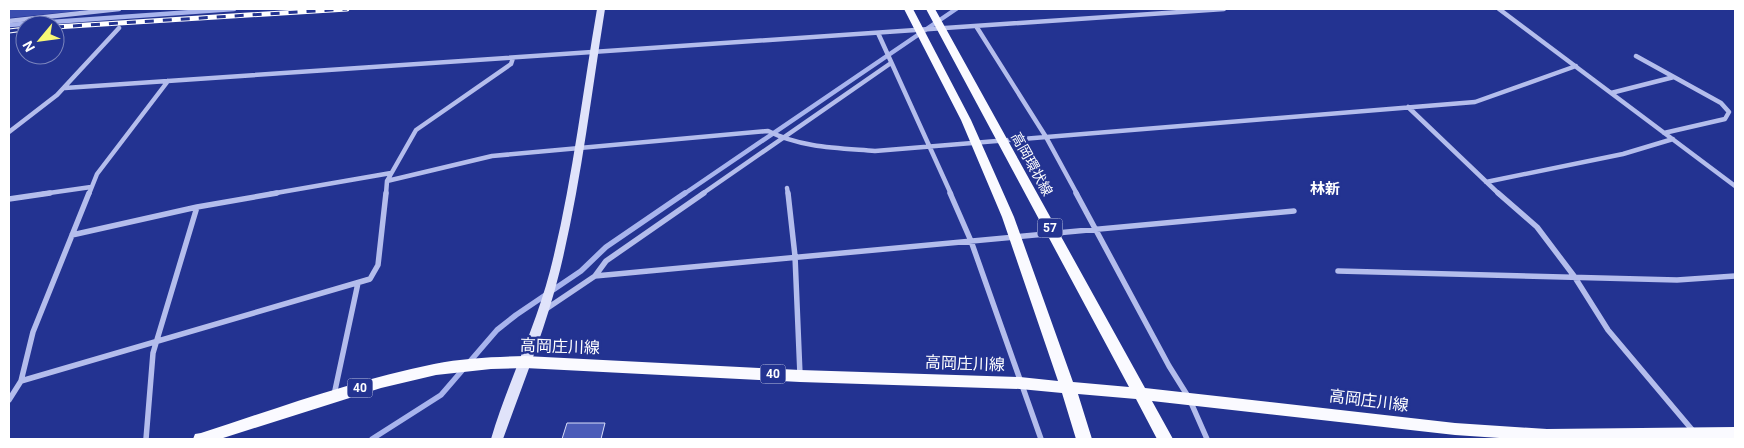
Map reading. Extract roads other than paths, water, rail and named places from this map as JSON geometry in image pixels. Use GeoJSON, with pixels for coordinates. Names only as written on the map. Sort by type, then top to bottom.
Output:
{"type":"FeatureCollection","features":[{"type":"Feature","properties":{"kind":"main road"},"geometry":{"type":"LineString","coordinates":[[908,9],[966,120],[1008,217],[1076,411],[1084,439]]}},
{"type":"Feature","properties":{"kind":"main road","name":"高岡環状線"},"geometry":{"type":"LineString","coordinates":[[931,12],[1165,439]]}},
{"type":"Feature","properties":{"kind":"main road","name":"高岡庄川線"},"geometry":{"type":"LineString","coordinates":[[201,439],[381,382],[436,369],[491,363],[525,362],[800,376],[1020,383],[1189,398],[1454,429],[1549,437],[1735,433]]}},
{"type":"Feature","properties":{"kind":"street"},"geometry":{"type":"LineString","coordinates":[[9,21],[119,9]]}},
{"type":"Feature","properties":{"kind":"street"},"geometry":{"type":"LineString","coordinates":[[497,439],[546,304],[555,271],[569,212],[601,9]]}},
{"type":"Feature","properties":{"kind":"street"},"geometry":{"type":"LineString","coordinates":[[65,88],[1224,9]]}},
{"type":"Feature","properties":{"kind":"street"},"geometry":{"type":"LineString","coordinates":[[1499,9],[1735,186]]}},
{"type":"Feature","properties":{"kind":"street"},"geometry":{"type":"LineString","coordinates":[[976,26],[1046,137],[1169,366],[1189,398],[1207,439]]}},
{"type":"Feature","properties":{"kind":"street"},"geometry":{"type":"LineString","coordinates":[[9,132],[65,88],[119,28]]}},
{"type":"Feature","properties":{"kind":"street"},"geometry":{"type":"LineString","coordinates":[[878,33],[971,241],[1040,439]]}},
{"type":"Feature","properties":{"kind":"street"},"geometry":{"type":"LineString","coordinates":[[1636,56],[1721,103],[1729,112],[1725,119],[1664,133]]}},
{"type":"Feature","properties":{"kind":"street"},"geometry":{"type":"LineString","coordinates":[[21,381],[370,279],[378,265],[387,181],[416,130],[511,64],[513,58]]}},
{"type":"Feature","properties":{"kind":"street"},"geometry":{"type":"LineString","coordinates":[[546,304],[594,276],[606,261],[780,138],[891,63]]}},
{"type":"Feature","properties":{"kind":"street"},"geometry":{"type":"LineString","coordinates":[[387,181],[492,156],[768,131],[780,138],[801,145],[875,151],[1475,102],[1576,66]]}},
{"type":"Feature","properties":{"kind":"street"},"geometry":{"type":"LineString","coordinates":[[1611,93],[1674,77]]}},
{"type":"Feature","properties":{"kind":"street"},"geometry":{"type":"LineString","coordinates":[[9,400],[21,381],[33,332],[97,174],[168,81]]}},
{"type":"Feature","properties":{"kind":"street"},"geometry":{"type":"LineString","coordinates":[[1408,108],[1486,182],[1537,227],[1574,276],[1608,330],[1696,435]]}},
{"type":"Feature","properties":{"kind":"street"},"geometry":{"type":"LineString","coordinates":[[1486,182],[1623,154],[1673,139]]}},
{"type":"Feature","properties":{"kind":"street"},"geometry":{"type":"LineString","coordinates":[[72,235],[197,207],[391,172]]}},
{"type":"Feature","properties":{"kind":"street"},"geometry":{"type":"LineString","coordinates":[[9,198],[91,187]]}},
{"type":"Feature","properties":{"kind":"street"},"geometry":{"type":"LineString","coordinates":[[787,188],[795,256],[800,376]]}},
{"type":"Feature","properties":{"kind":"street"},"geometry":{"type":"LineString","coordinates":[[146,439],[153,353],[197,207]]}},
{"type":"Feature","properties":{"kind":"street"},"geometry":{"type":"LineString","coordinates":[[594,276],[1294,211]]}},
{"type":"Feature","properties":{"kind":"street"},"geometry":{"type":"LineString","coordinates":[[1338,271],[1677,280],[1735,276]]}},
{"type":"Feature","properties":{"kind":"street"},"geometry":{"type":"LineString","coordinates":[[334,396],[358,283]]}},
{"type":"Feature","properties":{"kind":"waterway"},"geometry":{"type":"LineString","coordinates":[[9,25],[234,9]]}},
{"type":"Feature","properties":{"kind":"waterway"},"geometry":{"type":"LineString","coordinates":[[684,194],[956,9]]}},
{"type":"Feature","properties":{"kind":"waterway"},"geometry":{"type":"LineString","coordinates":[[372,439],[441,395],[497,330],[516,315],[581,271],[606,247],[685,193]]}},
{"type":"Feature","properties":{"kind":"railway"},"geometry":{"type":"LineString","coordinates":[[65,26],[347,9]]}},
{"type":"Feature","properties":{"kind":"railway"},"geometry":{"type":"LineString","coordinates":[[9,31],[15,30]]}},
{"type":"Feature","properties":{"kind":"district","name":"林新"},"geometry":{"type":"Point","coordinates":[1325,189]}}]}
